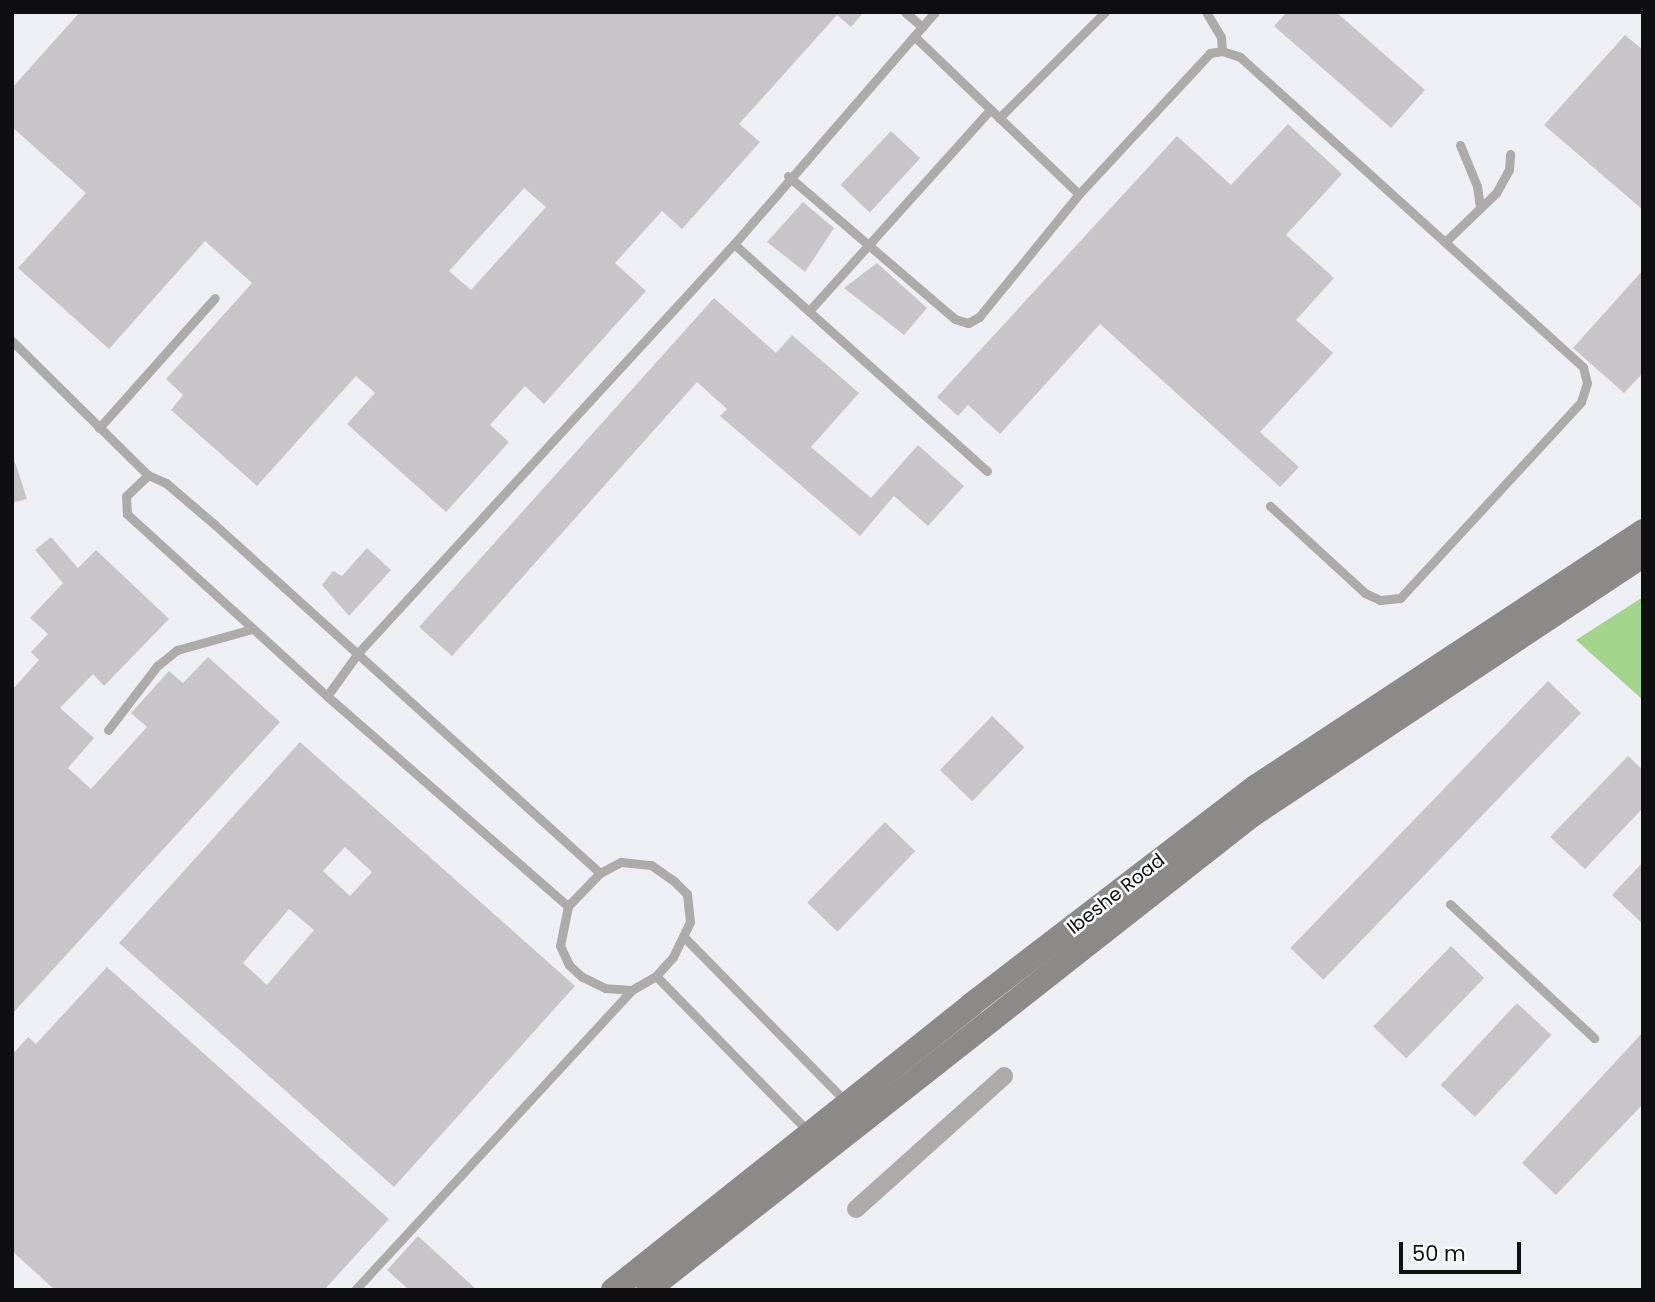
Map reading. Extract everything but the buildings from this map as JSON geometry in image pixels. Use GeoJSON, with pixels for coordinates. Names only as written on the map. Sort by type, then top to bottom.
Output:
{"type":"FeatureCollection","features":[{"type":"Feature","properties":{"kind":"main road","name":"Ibeshe Road"},"geometry":{"type":"LineString","coordinates":[[613,1290],[809,1132],[1255,787],[1643,531]]}},
{"type":"Feature","properties":{"kind":"main road","name":"Ibeshe Road"},"geometry":{"type":"LineString","coordinates":[[648,1290],[1251,816],[1643,555]]}},
{"type":"Feature","properties":{"kind":"street"},"geometry":{"type":"LineString","coordinates":[[856,1209],[1004,1076]]}},
{"type":"Feature","properties":{"kind":"lane"},"geometry":{"type":"LineString","coordinates":[[905,12],[922,27]]}},
{"type":"Feature","properties":{"kind":"lane"},"geometry":{"type":"LineString","coordinates":[[327,696],[358,653],[734,244],[788,176],[935,12]]}},
{"type":"Feature","properties":{"kind":"lane"},"geometry":{"type":"LineString","coordinates":[[999,118],[1105,12]]}},
{"type":"Feature","properties":{"kind":"lane"},"geometry":{"type":"LineString","coordinates":[[1206,12],[1221,37],[1222,51]]}},
{"type":"Feature","properties":{"kind":"lane"},"geometry":{"type":"LineString","coordinates":[[914,36],[1079,194]]}},
{"type":"Feature","properties":{"kind":"lane"},"geometry":{"type":"LineString","coordinates":[[788,176],[955,319],[968,323],[979,317],[1079,194],[1210,53],[1222,51],[1240,57],[1583,367],[1587,383],[1581,402],[1400,598],[1380,600],[1365,593],[1269,506]]}},
{"type":"Feature","properties":{"kind":"lane"},"geometry":{"type":"LineString","coordinates":[[809,311],[989,110]]}},
{"type":"Feature","properties":{"kind":"lane"},"geometry":{"type":"LineString","coordinates":[[1460,145],[1480,207]]}},
{"type":"Feature","properties":{"kind":"lane"},"geometry":{"type":"LineString","coordinates":[[1445,242],[1480,207],[1509,170],[1510,154]]}},
{"type":"Feature","properties":{"kind":"lane"},"geometry":{"type":"LineString","coordinates":[[734,244],[986,471]]}},
{"type":"Feature","properties":{"kind":"lane"},"geometry":{"type":"LineString","coordinates":[[99,428],[215,298]]}},
{"type":"Feature","properties":{"kind":"lane"},"geometry":{"type":"LineString","coordinates":[[12,341],[148,474],[166,483],[600,873]]}},
{"type":"Feature","properties":{"kind":"lane"},"geometry":{"type":"LineString","coordinates":[[148,474],[126,496],[127,514],[327,696],[568,906]]}},
{"type":"Feature","properties":{"kind":"lane"},"geometry":{"type":"LineString","coordinates":[[108,730],[157,666],[177,650],[252,629]]}},
{"type":"Feature","properties":{"kind":"lane"},"geometry":{"type":"LineString","coordinates":[[355,1290],[632,990],[656,976],[685,938],[690,922],[687,894],[651,864],[621,862],[600,873],[568,906],[560,946],[569,965],[605,988],[632,990]]}},
{"type":"Feature","properties":{"kind":"lane"},"geometry":{"type":"LineString","coordinates":[[1450,904],[1594,1038]]}},
{"type":"Feature","properties":{"kind":"lane"},"geometry":{"type":"LineString","coordinates":[[685,938],[847,1103]]}},
{"type":"Feature","properties":{"kind":"lane"},"geometry":{"type":"LineString","coordinates":[[656,976],[809,1132]]}},
{"type":"Feature","properties":{"kind":"green space"},"geometry":{"type":"Polygon","coordinates":[[[1643,597],[1643,700],[1576,640],[1643,597]]]}}]}
